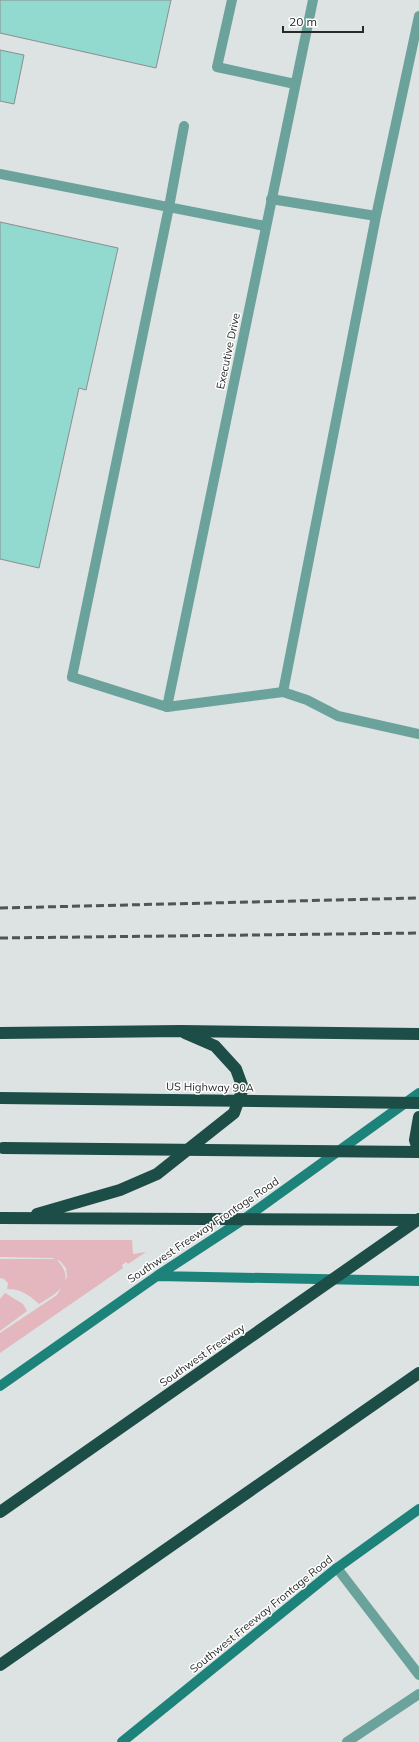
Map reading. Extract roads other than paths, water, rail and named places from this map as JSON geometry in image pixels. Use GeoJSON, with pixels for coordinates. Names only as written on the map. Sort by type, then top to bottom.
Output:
{"type":"FeatureCollection","features":[{"type":"Feature","properties":{"kind":"highway"},"geometry":{"type":"LineString","coordinates":[[24,1218],[120,1190],[157,1174],[234,1113],[243,1088],[236,1069],[215,1046],[181,1031]]}},
{"type":"Feature","properties":{"kind":"highway"},"geometry":{"type":"LineString","coordinates":[[0,1034],[181,1031],[419,1034]]}},
{"type":"Feature","properties":{"kind":"highway","name":"US Highway 90A"},"geometry":{"type":"LineString","coordinates":[[0,1098],[419,1102]]}},
{"type":"Feature","properties":{"kind":"highway"},"geometry":{"type":"LineString","coordinates":[[1,1148],[419,1152],[416,1140],[419,1117]]}},
{"type":"Feature","properties":{"kind":"highway"},"geometry":{"type":"LineString","coordinates":[[0,1218],[419,1220]]}},
{"type":"Feature","properties":{"kind":"highway","name":"Southwest Freeway"},"geometry":{"type":"LineString","coordinates":[[0,1512],[419,1220]]}},
{"type":"Feature","properties":{"kind":"highway"},"geometry":{"type":"LineString","coordinates":[[0,1665],[419,1372]]}},
{"type":"Feature","properties":{"kind":"main road","name":"Southwest Freeway Frontage Road"},"geometry":{"type":"LineString","coordinates":[[0,1386],[157,1276],[244,1219],[419,1093]]}},
{"type":"Feature","properties":{"kind":"main road"},"geometry":{"type":"LineString","coordinates":[[157,1276],[419,1281]]}},
{"type":"Feature","properties":{"kind":"main road","name":"Southwest Freeway Frontage Road"},"geometry":{"type":"LineString","coordinates":[[122,1742],[337,1568],[418,1513]]}},
{"type":"Feature","properties":{"kind":"street"},"geometry":{"type":"LineString","coordinates":[[232,0],[217,67],[295,84]]}},
{"type":"Feature","properties":{"kind":"street","name":"Executive Drive"},"geometry":{"type":"LineString","coordinates":[[167,707],[265,226],[313,0]]}},
{"type":"Feature","properties":{"kind":"street"},"geometry":{"type":"LineString","coordinates":[[283,692],[376,216],[419,16]]}},
{"type":"Feature","properties":{"kind":"street"},"geometry":{"type":"LineString","coordinates":[[184,126],[169,207],[72,677],[167,707],[283,692],[307,700],[338,716],[419,734]]}},
{"type":"Feature","properties":{"kind":"street"},"geometry":{"type":"LineString","coordinates":[[0,174],[265,226]]}},
{"type":"Feature","properties":{"kind":"street"},"geometry":{"type":"LineString","coordinates":[[271,199],[376,216]]}},
{"type":"Feature","properties":{"kind":"street"},"geometry":{"type":"LineString","coordinates":[[337,1568],[419,1675]]}},
{"type":"Feature","properties":{"kind":"street"},"geometry":{"type":"LineString","coordinates":[[347,1742],[419,1694]]}},
{"type":"Feature","properties":{"kind":"railway"},"geometry":{"type":"LineString","coordinates":[[0,908],[419,898]]}},
{"type":"Feature","properties":{"kind":"railway"},"geometry":{"type":"LineString","coordinates":[[0,938],[419,933]]}}]}
